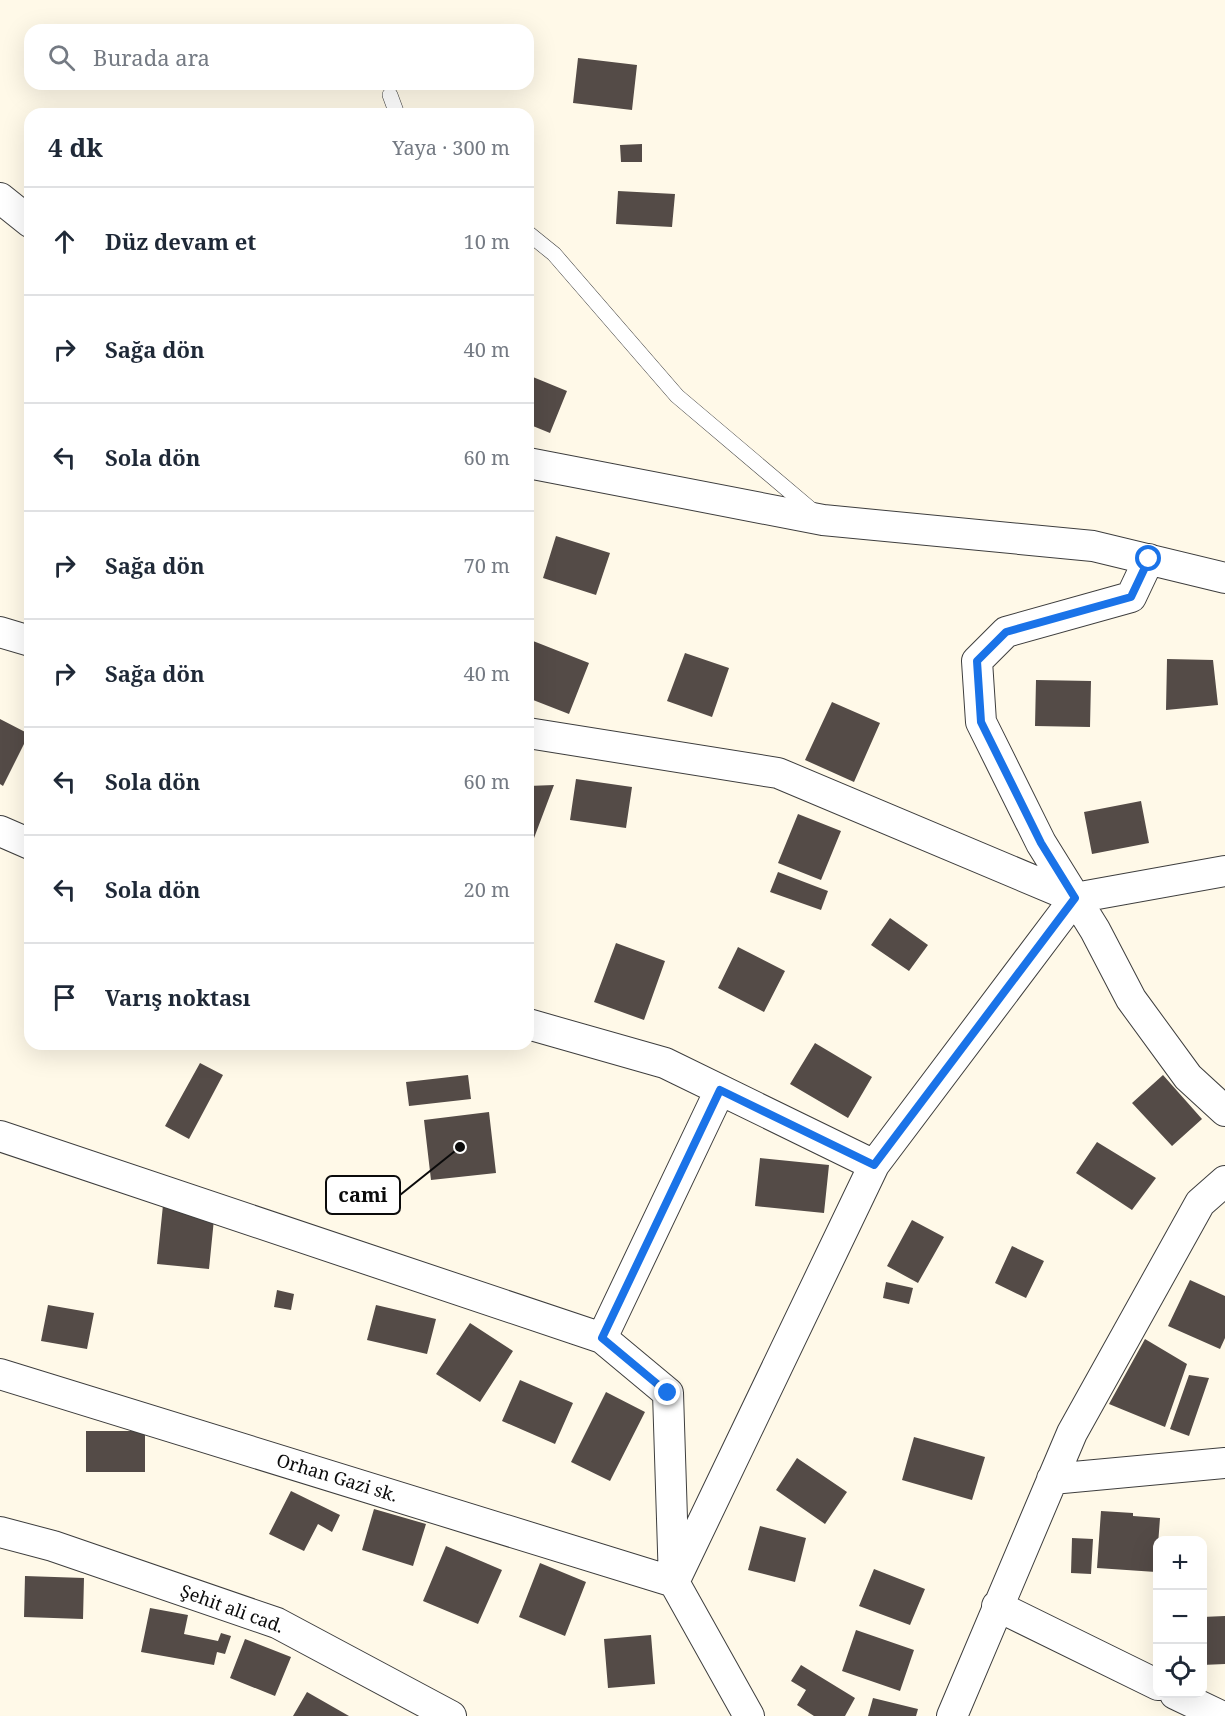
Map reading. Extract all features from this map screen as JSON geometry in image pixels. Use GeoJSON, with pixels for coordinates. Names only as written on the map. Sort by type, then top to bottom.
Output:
{"type":"FeatureCollection","features":[{"type":"Feature","properties":{"kind":"street"},"geometry":{"type":"LineString","coordinates":[[0,198],[24,217]]}},
{"type":"Feature","properties":{"kind":"street"},"geometry":{"type":"LineString","coordinates":[[534,464],[824,520],[1094,546],[1225,578]]}},
{"type":"Feature","properties":{"kind":"street"},"geometry":{"type":"LineString","coordinates":[[1149,559],[1131,597],[1006,632],[977,661],[981,722],[1041,843],[1095,930],[1131,999],[1188,1077],[1225,1111]]}},
{"type":"Feature","properties":{"kind":"street"},"geometry":{"type":"LineString","coordinates":[[0,632],[24,639]]}},
{"type":"Feature","properties":{"kind":"street"},"geometry":{"type":"LineString","coordinates":[[534,734],[778,773],[1075,898],[1225,871]]}},
{"type":"Feature","properties":{"kind":"street"},"geometry":{"type":"LineString","coordinates":[[0,831],[24,841]]}},
{"type":"Feature","properties":{"kind":"street"},"geometry":{"type":"LineString","coordinates":[[674,1582],[874,1165],[1075,898]]}},
{"type":"Feature","properties":{"kind":"street"},"geometry":{"type":"LineString","coordinates":[[534,1026],[665,1063],[874,1165]]}},
{"type":"Feature","properties":{"kind":"street"},"geometry":{"type":"LineString","coordinates":[[602,1338],[720,1090]]}},
{"type":"Feature","properties":{"kind":"street"},"geometry":{"type":"LineString","coordinates":[[0,1136],[602,1338],[668,1393],[674,1582],[748,1716]]}},
{"type":"Feature","properties":{"kind":"street"},"geometry":{"type":"LineString","coordinates":[[952,1716],[1072,1433],[1200,1203],[1225,1181]]}},
{"type":"Feature","properties":{"kind":"street","name":"Orhan Gazi sk."},"geometry":{"type":"LineString","coordinates":[[0,1374],[674,1582]]}},
{"type":"Feature","properties":{"kind":"street"},"geometry":{"type":"LineString","coordinates":[[1052,1479],[1225,1463]]}},
{"type":"Feature","properties":{"kind":"street","name":"Şehit ali cad."},"geometry":{"type":"LineString","coordinates":[[0,1532],[53,1546],[277,1623],[452,1716]]}},
{"type":"Feature","properties":{"kind":"street"},"geometry":{"type":"LineString","coordinates":[[997,1606],[1153,1683]]}},
{"type":"Feature","properties":{"kind":"street"},"geometry":{"type":"LineString","coordinates":[[1183,1698],[1221,1716]]}},
{"type":"Feature","properties":{"kind":"lane"},"geometry":{"type":"LineString","coordinates":[[390,95],[395,108]]}},
{"type":"Feature","properties":{"kind":"lane"},"geometry":{"type":"LineString","coordinates":[[534,238],[554,254],[677,396],[824,520]]}},
{"type":"Feature","properties":{"kind":"building"},"geometry":{"type":"Polygon","coordinates":[[[578,58],[637,65],[632,110],[573,103],[578,58]]]}},
{"type":"Feature","properties":{"kind":"building"},"geometry":{"type":"Polygon","coordinates":[[[642,144],[642,162],[621,162],[620,145],[642,144]]]}},
{"type":"Feature","properties":{"kind":"building"},"geometry":{"type":"Polygon","coordinates":[[[618,191],[675,194],[672,227],[616,224],[618,191]]]}},
{"type":"Feature","properties":{"kind":"building"},"geometry":{"type":"Polygon","coordinates":[[[534,377],[567,391],[550,433],[534,426],[534,377]]]}},
{"type":"Feature","properties":{"kind":"building"},"geometry":{"type":"Polygon","coordinates":[[[556,536],[610,553],[596,595],[543,578],[556,536]]]}},
{"type":"Feature","properties":{"kind":"building"},"geometry":{"type":"Polygon","coordinates":[[[534,641],[589,663],[569,714],[534,700],[534,641]]]}},
{"type":"Feature","properties":{"kind":"building"},"geometry":{"type":"Polygon","coordinates":[[[685,653],[729,668],[712,717],[667,701],[685,653]]]}},
{"type":"Feature","properties":{"kind":"building"},"geometry":{"type":"Polygon","coordinates":[[[1167,659],[1213,660],[1218,705],[1166,710],[1167,659]]]}},
{"type":"Feature","properties":{"kind":"building"},"geometry":{"type":"Polygon","coordinates":[[[1036,680],[1091,681],[1090,727],[1035,726],[1036,680]]]}},
{"type":"Feature","properties":{"kind":"building"},"geometry":{"type":"Polygon","coordinates":[[[832,702],[880,723],[854,782],[805,760],[832,702]]]}},
{"type":"Feature","properties":{"kind":"building"},"geometry":{"type":"Polygon","coordinates":[[[0,719],[24,731],[24,744],[3,786],[0,784],[0,719]]]}},
{"type":"Feature","properties":{"kind":"building"},"geometry":{"type":"Polygon","coordinates":[[[576,779],[632,787],[626,828],[570,820],[576,779]]]}},
{"type":"Feature","properties":{"kind":"building"},"geometry":{"type":"Polygon","coordinates":[[[554,785],[534,838],[534,786],[554,785]]]}},
{"type":"Feature","properties":{"kind":"building"},"geometry":{"type":"Polygon","coordinates":[[[1141,801],[1149,843],[1092,854],[1084,812],[1141,801]]]}},
{"type":"Feature","properties":{"kind":"building"},"geometry":{"type":"Polygon","coordinates":[[[798,814],[841,831],[821,880],[778,863],[798,814]]]}},
{"type":"Feature","properties":{"kind":"building"},"geometry":{"type":"Polygon","coordinates":[[[778,872],[828,891],[821,910],[770,892],[778,872]]]}},
{"type":"Feature","properties":{"kind":"building"},"geometry":{"type":"Polygon","coordinates":[[[890,918],[928,945],[909,971],[871,945],[890,918]]]}},
{"type":"Feature","properties":{"kind":"building"},"geometry":{"type":"Polygon","coordinates":[[[616,943],[665,961],[644,1020],[594,1002],[616,943]]]}},
{"type":"Feature","properties":{"kind":"building"},"geometry":{"type":"Polygon","coordinates":[[[738,947],[785,971],[764,1012],[718,988],[738,947]]]}},
{"type":"Feature","properties":{"kind":"building"},"geometry":{"type":"Polygon","coordinates":[[[815,1043],[872,1077],[848,1118],[790,1084],[815,1043]]]}},
{"type":"Feature","properties":{"kind":"building"},"geometry":{"type":"Polygon","coordinates":[[[200,1063],[223,1075],[189,1139],[165,1126],[200,1063]]]}},
{"type":"Feature","properties":{"kind":"building"},"geometry":{"type":"Polygon","coordinates":[[[468,1075],[471,1099],[409,1106],[406,1082],[468,1075]]]}},
{"type":"Feature","properties":{"kind":"building"},"geometry":{"type":"Polygon","coordinates":[[[1163,1075],[1202,1119],[1172,1146],[1132,1103],[1163,1075]]]}},
{"type":"Feature","properties":{"kind":"building"},"geometry":{"type":"Polygon","coordinates":[[[489,1112],[496,1173],[431,1180],[424,1120],[489,1112]]]}},
{"type":"Feature","properties":{"kind":"building"},"geometry":{"type":"Polygon","coordinates":[[[1097,1142],[1156,1178],[1132,1210],[1076,1173],[1097,1142]]]}},
{"type":"Feature","properties":{"kind":"building"},"geometry":{"type":"Polygon","coordinates":[[[760,1158],[829,1165],[824,1213],[755,1206],[760,1158]]]}},
{"type":"Feature","properties":{"kind":"building"},"geometry":{"type":"Polygon","coordinates":[[[163,1205],[215,1209],[209,1269],[157,1264],[163,1205]]]}},
{"type":"Feature","properties":{"kind":"building"},"geometry":{"type":"Polygon","coordinates":[[[912,1220],[944,1237],[918,1283],[887,1266],[912,1220]]]}},
{"type":"Feature","properties":{"kind":"building"},"geometry":{"type":"Polygon","coordinates":[[[1012,1246],[1044,1261],[1026,1298],[995,1283],[1012,1246]]]}},
{"type":"Feature","properties":{"kind":"building"},"geometry":{"type":"Polygon","coordinates":[[[1190,1280],[1225,1296],[1225,1338],[1220,1349],[1168,1326],[1190,1280]]]}},
{"type":"Feature","properties":{"kind":"building"},"geometry":{"type":"Polygon","coordinates":[[[886,1282],[913,1288],[909,1304],[883,1298],[886,1282]]]}},
{"type":"Feature","properties":{"kind":"building"},"geometry":{"type":"Polygon","coordinates":[[[277,1290],[294,1294],[291,1310],[274,1307],[277,1290]]]}},
{"type":"Feature","properties":{"kind":"building"},"geometry":{"type":"Polygon","coordinates":[[[48,1305],[94,1313],[87,1349],[41,1341],[48,1305]]]}},
{"type":"Feature","properties":{"kind":"building"},"geometry":{"type":"Polygon","coordinates":[[[376,1305],[436,1319],[427,1354],[367,1340],[376,1305]]]}},
{"type":"Feature","properties":{"kind":"building"},"geometry":{"type":"Polygon","coordinates":[[[470,1323],[513,1351],[480,1402],[436,1374],[470,1323]]]}},
{"type":"Feature","properties":{"kind":"building"},"geometry":{"type":"Polygon","coordinates":[[[1145,1339],[1187,1364],[1165,1427],[1109,1404],[1145,1339]]]}},
{"type":"Feature","properties":{"kind":"building"},"geometry":{"type":"Polygon","coordinates":[[[1189,1375],[1209,1378],[1189,1436],[1170,1429],[1189,1375]]]}},
{"type":"Feature","properties":{"kind":"building"},"geometry":{"type":"Polygon","coordinates":[[[520,1380],[573,1403],[555,1444],[502,1421],[520,1380]]]}},
{"type":"Feature","properties":{"kind":"building"},"geometry":{"type":"Polygon","coordinates":[[[606,1392],[645,1412],[610,1481],[571,1462],[606,1392]]]}},
{"type":"Feature","properties":{"kind":"building"},"geometry":{"type":"Polygon","coordinates":[[[86,1431],[145,1431],[145,1472],[86,1472],[86,1431]]]}},
{"type":"Feature","properties":{"kind":"building"},"geometry":{"type":"Polygon","coordinates":[[[914,1437],[985,1457],[972,1500],[902,1480],[914,1437]]]}},
{"type":"Feature","properties":{"kind":"building"},"geometry":{"type":"Polygon","coordinates":[[[797,1458],[847,1492],[825,1524],[776,1490],[797,1458]]]}},
{"type":"Feature","properties":{"kind":"building"},"geometry":{"type":"Polygon","coordinates":[[[291,1491],[340,1515],[332,1532],[318,1524],[304,1551],[269,1534],[291,1491]]]}},
{"type":"Feature","properties":{"kind":"building"},"geometry":{"type":"Polygon","coordinates":[[[374,1509],[426,1524],[413,1566],[362,1550],[374,1509]]]}},
{"type":"Feature","properties":{"kind":"building"},"geometry":{"type":"Polygon","coordinates":[[[1101,1511],[1160,1518],[1159,1536],[1153,1536],[1153,1572],[1097,1568],[1101,1511]]]}},
{"type":"Feature","properties":{"kind":"building"},"geometry":{"type":"Polygon","coordinates":[[[760,1526],[806,1538],[795,1582],[748,1570],[760,1526]]]}},
{"type":"Feature","properties":{"kind":"building"},"geometry":{"type":"Polygon","coordinates":[[[1072,1538],[1093,1539],[1091,1574],[1071,1573],[1072,1538]]]}},
{"type":"Feature","properties":{"kind":"building"},"geometry":{"type":"Polygon","coordinates":[[[446,1546],[502,1570],[478,1624],[423,1601],[446,1546]]]}},
{"type":"Feature","properties":{"kind":"building"},"geometry":{"type":"Polygon","coordinates":[[[540,1563],[586,1582],[565,1636],[519,1617],[540,1563]]]}},
{"type":"Feature","properties":{"kind":"building"},"geometry":{"type":"Polygon","coordinates":[[[874,1569],[925,1589],[910,1625],[859,1606],[874,1569]]]}},
{"type":"Feature","properties":{"kind":"building"},"geometry":{"type":"Polygon","coordinates":[[[25,1576],[84,1578],[83,1619],[24,1617],[25,1576]]]}},
{"type":"Feature","properties":{"kind":"building"},"geometry":{"type":"Polygon","coordinates":[[[150,1608],[188,1615],[184,1634],[218,1641],[221,1633],[231,1636],[225,1654],[217,1652],[214,1665],[141,1652],[150,1608]]]}},
{"type":"Feature","properties":{"kind":"building"},"geometry":{"type":"Polygon","coordinates":[[[1225,1616],[1225,1664],[1207,1665],[1207,1617],[1225,1616]]]}},
{"type":"Feature","properties":{"kind":"building"},"geometry":{"type":"Polygon","coordinates":[[[856,1630],[914,1650],[900,1691],[842,1671],[856,1630]]]}},
{"type":"Feature","properties":{"kind":"building"},"geometry":{"type":"Polygon","coordinates":[[[651,1635],[655,1684],[608,1688],[604,1639],[651,1635]]]}},
{"type":"Feature","properties":{"kind":"building"},"geometry":{"type":"Polygon","coordinates":[[[245,1639],[291,1657],[275,1696],[230,1678],[245,1639]]]}},
{"type":"Feature","properties":{"kind":"building"},"geometry":{"type":"Polygon","coordinates":[[[801,1665],[855,1698],[845,1716],[814,1716],[797,1705],[806,1690],[791,1681],[801,1665]]]}},
{"type":"Feature","properties":{"kind":"building"},"geometry":{"type":"Polygon","coordinates":[[[307,1692],[349,1716],[293,1716],[307,1692]]]}},
{"type":"Feature","properties":{"kind":"building"},"geometry":{"type":"Polygon","coordinates":[[[873,1698],[918,1709],[916,1716],[868,1716],[873,1698]]]}},
{"type":"Feature","properties":{"kind":"place","name":"cami"},"geometry":{"type":"Point","coordinates":[460,1147]}},
{"type":"Feature","properties":{"kind":"route"},"geometry":{"type":"LineString","coordinates":[[668,1393],[602,1338],[720,1090],[874,1165],[1075,898],[1041,843],[981,722],[977,661],[1006,632],[1131,597],[1149,559]]}}]}
